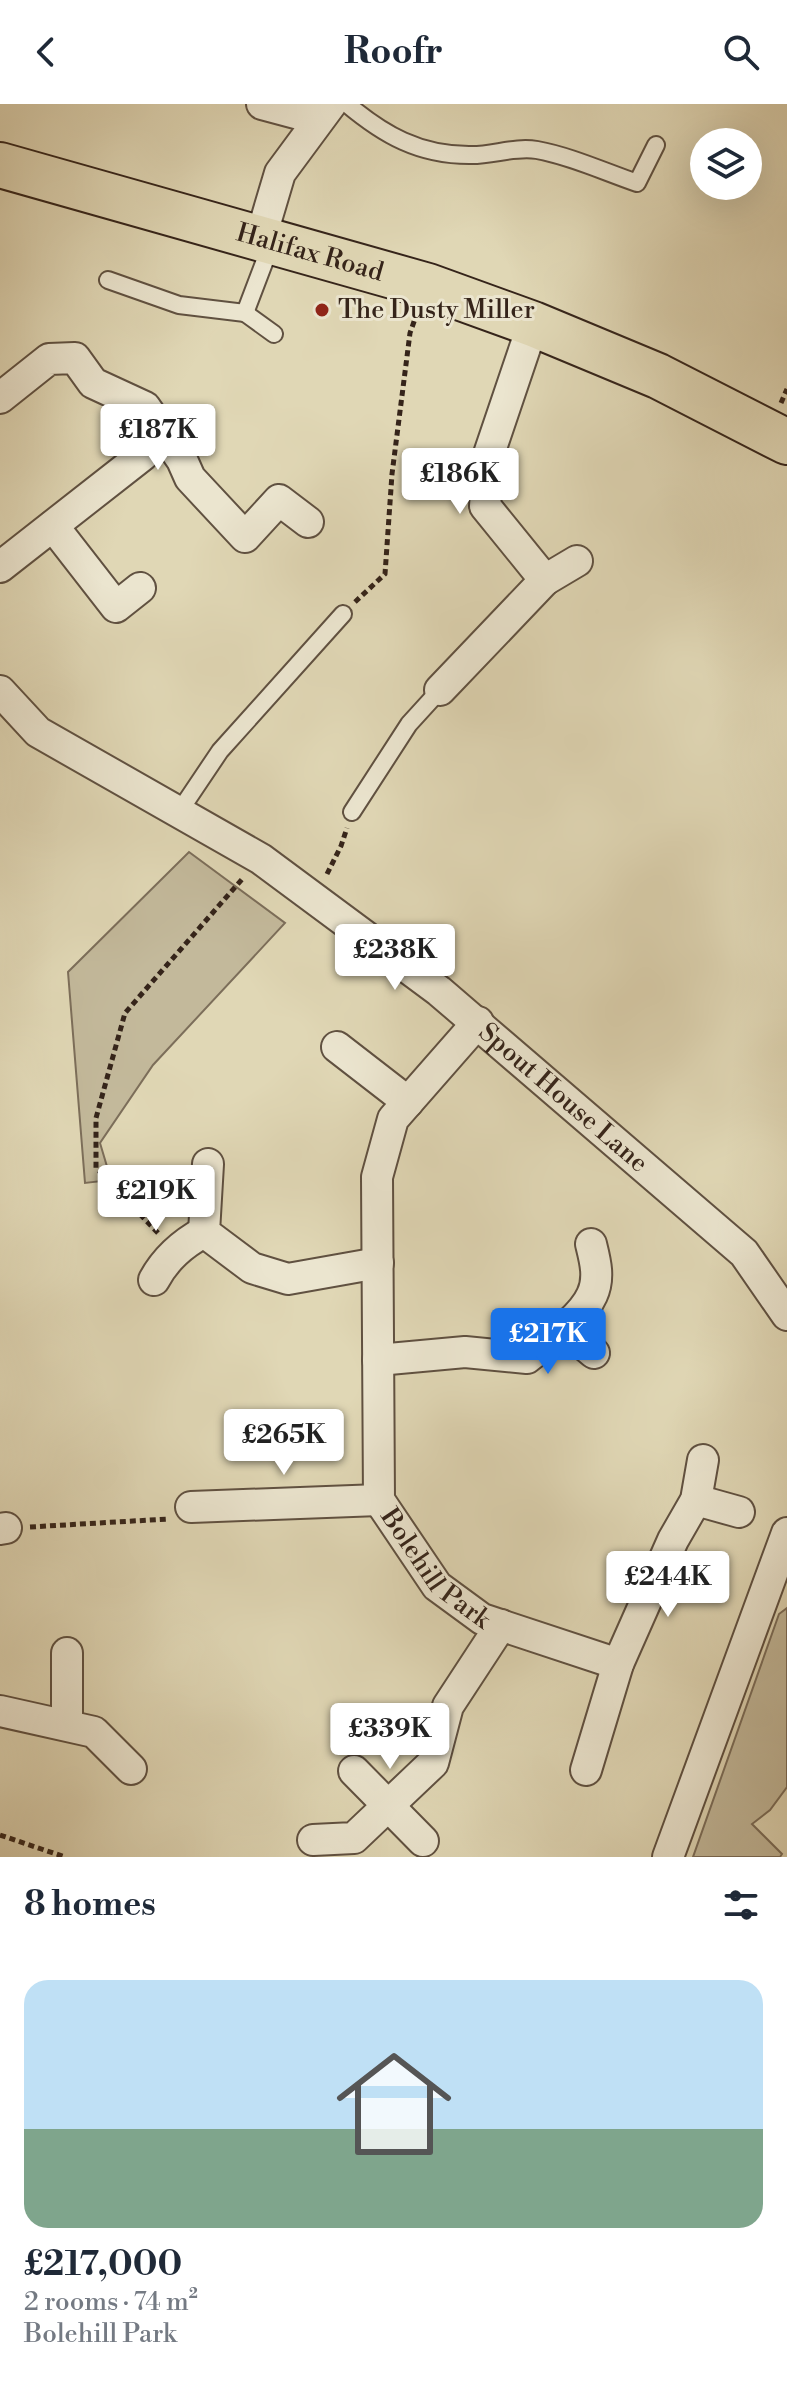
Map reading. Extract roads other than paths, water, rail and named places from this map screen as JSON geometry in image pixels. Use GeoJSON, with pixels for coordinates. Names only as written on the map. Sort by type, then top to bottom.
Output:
{"type":"FeatureCollection","features":[{"type":"Feature","properties":{"kind":"main road","name":"Halifax Road"},"geometry":{"type":"LineString","coordinates":[[0,165],[428,286],[533,324],[658,376],[787,442]]}},
{"type":"Feature","properties":{"kind":"street"},"geometry":{"type":"LineString","coordinates":[[262,104],[324,112],[280,173],[267,239]]}},
{"type":"Feature","properties":{"kind":"street"},"geometry":{"type":"LineString","coordinates":[[533,324],[489,454],[485,506],[545,580]]}},
{"type":"Feature","properties":{"kind":"street"},"geometry":{"type":"LineString","coordinates":[[0,398],[49,359],[75,358],[93,383],[145,407],[182,460],[190,478],[245,537],[279,500],[308,522]]}},
{"type":"Feature","properties":{"kind":"street"},"geometry":{"type":"LineString","coordinates":[[0,567],[143,455]]}},
{"type":"Feature","properties":{"kind":"street"},"geometry":{"type":"LineString","coordinates":[[53,526],[116,607],[140,588]]}},
{"type":"Feature","properties":{"kind":"street"},"geometry":{"type":"LineString","coordinates":[[440,690],[545,580],[577,561]]}},
{"type":"Feature","properties":{"kind":"street","name":"Spout House Lane"},"geometry":{"type":"LineString","coordinates":[[0,691],[38,732],[261,859],[478,1022],[744,1253],[787,1315]]}},
{"type":"Feature","properties":{"kind":"street","name":"Bolehill Park"},"geometry":{"type":"LineString","coordinates":[[478,1022],[393,1119],[377,1177],[379,1500],[437,1586],[482,1619],[618,1664]]}},
{"type":"Feature","properties":{"kind":"street"},"geometry":{"type":"LineString","coordinates":[[337,1047],[408,1102]]}},
{"type":"Feature","properties":{"kind":"street"},"geometry":{"type":"LineString","coordinates":[[204,1232],[208,1164]]}},
{"type":"Feature","properties":{"kind":"street"},"geometry":{"type":"LineString","coordinates":[[204,1232],[252,1268],[288,1279],[378,1263]]}},
{"type":"Feature","properties":{"kind":"street"},"geometry":{"type":"LineString","coordinates":[[154,1280],[163,1264],[184,1243],[204,1232]]}},
{"type":"Feature","properties":{"kind":"street"},"geometry":{"type":"LineString","coordinates":[[378,1360],[465,1352],[527,1358],[565,1329],[593,1295],[597,1266],[591,1244]]}},
{"type":"Feature","properties":{"kind":"street"},"geometry":{"type":"LineString","coordinates":[[565,1329],[594,1353]]}},
{"type":"Feature","properties":{"kind":"street"},"geometry":{"type":"LineString","coordinates":[[586,1770],[618,1664],[673,1540],[696,1500],[703,1460]]}},
{"type":"Feature","properties":{"kind":"street","name":"Bolehill Park"},"geometry":{"type":"LineString","coordinates":[[191,1507],[379,1500]]}},
{"type":"Feature","properties":{"kind":"street"},"geometry":{"type":"LineString","coordinates":[[696,1500],[739,1512]]}},
{"type":"Feature","properties":{"kind":"street"},"geometry":{"type":"LineString","coordinates":[[668,1857],[780,1572],[787,1533]]}},
{"type":"Feature","properties":{"kind":"street","name":"Bolehill Park"},"geometry":{"type":"LineString","coordinates":[[313,1840],[354,1838],[433,1763],[448,1706],[501,1625]]}},
{"type":"Feature","properties":{"kind":"street"},"geometry":{"type":"LineString","coordinates":[[67,1653],[67,1725]]}},
{"type":"Feature","properties":{"kind":"street"},"geometry":{"type":"LineString","coordinates":[[0,1711],[94,1732],[131,1769]]}},
{"type":"Feature","properties":{"kind":"street"},"geometry":{"type":"LineString","coordinates":[[354,1771],[386,1807],[423,1841]]}},
{"type":"Feature","properties":{"kind":"lane"},"geometry":{"type":"LineString","coordinates":[[347,104],[394,139],[428,150],[470,156],[514,149],[537,150],[637,183],[656,145]]}},
{"type":"Feature","properties":{"kind":"lane"},"geometry":{"type":"LineString","coordinates":[[245,313],[267,239]]}},
{"type":"Feature","properties":{"kind":"lane"},"geometry":{"type":"LineString","coordinates":[[108,280],[179,305],[245,313],[274,334]]}},
{"type":"Feature","properties":{"kind":"lane"},"geometry":{"type":"LineString","coordinates":[[179,812],[220,751],[343,614]]}},
{"type":"Feature","properties":{"kind":"lane"},"geometry":{"type":"LineString","coordinates":[[352,812],[409,724],[440,690]]}},
{"type":"Feature","properties":{"kind":"place","name":"The Dusty Miller"},"geometry":{"type":"Point","coordinates":[322,310]}}]}
